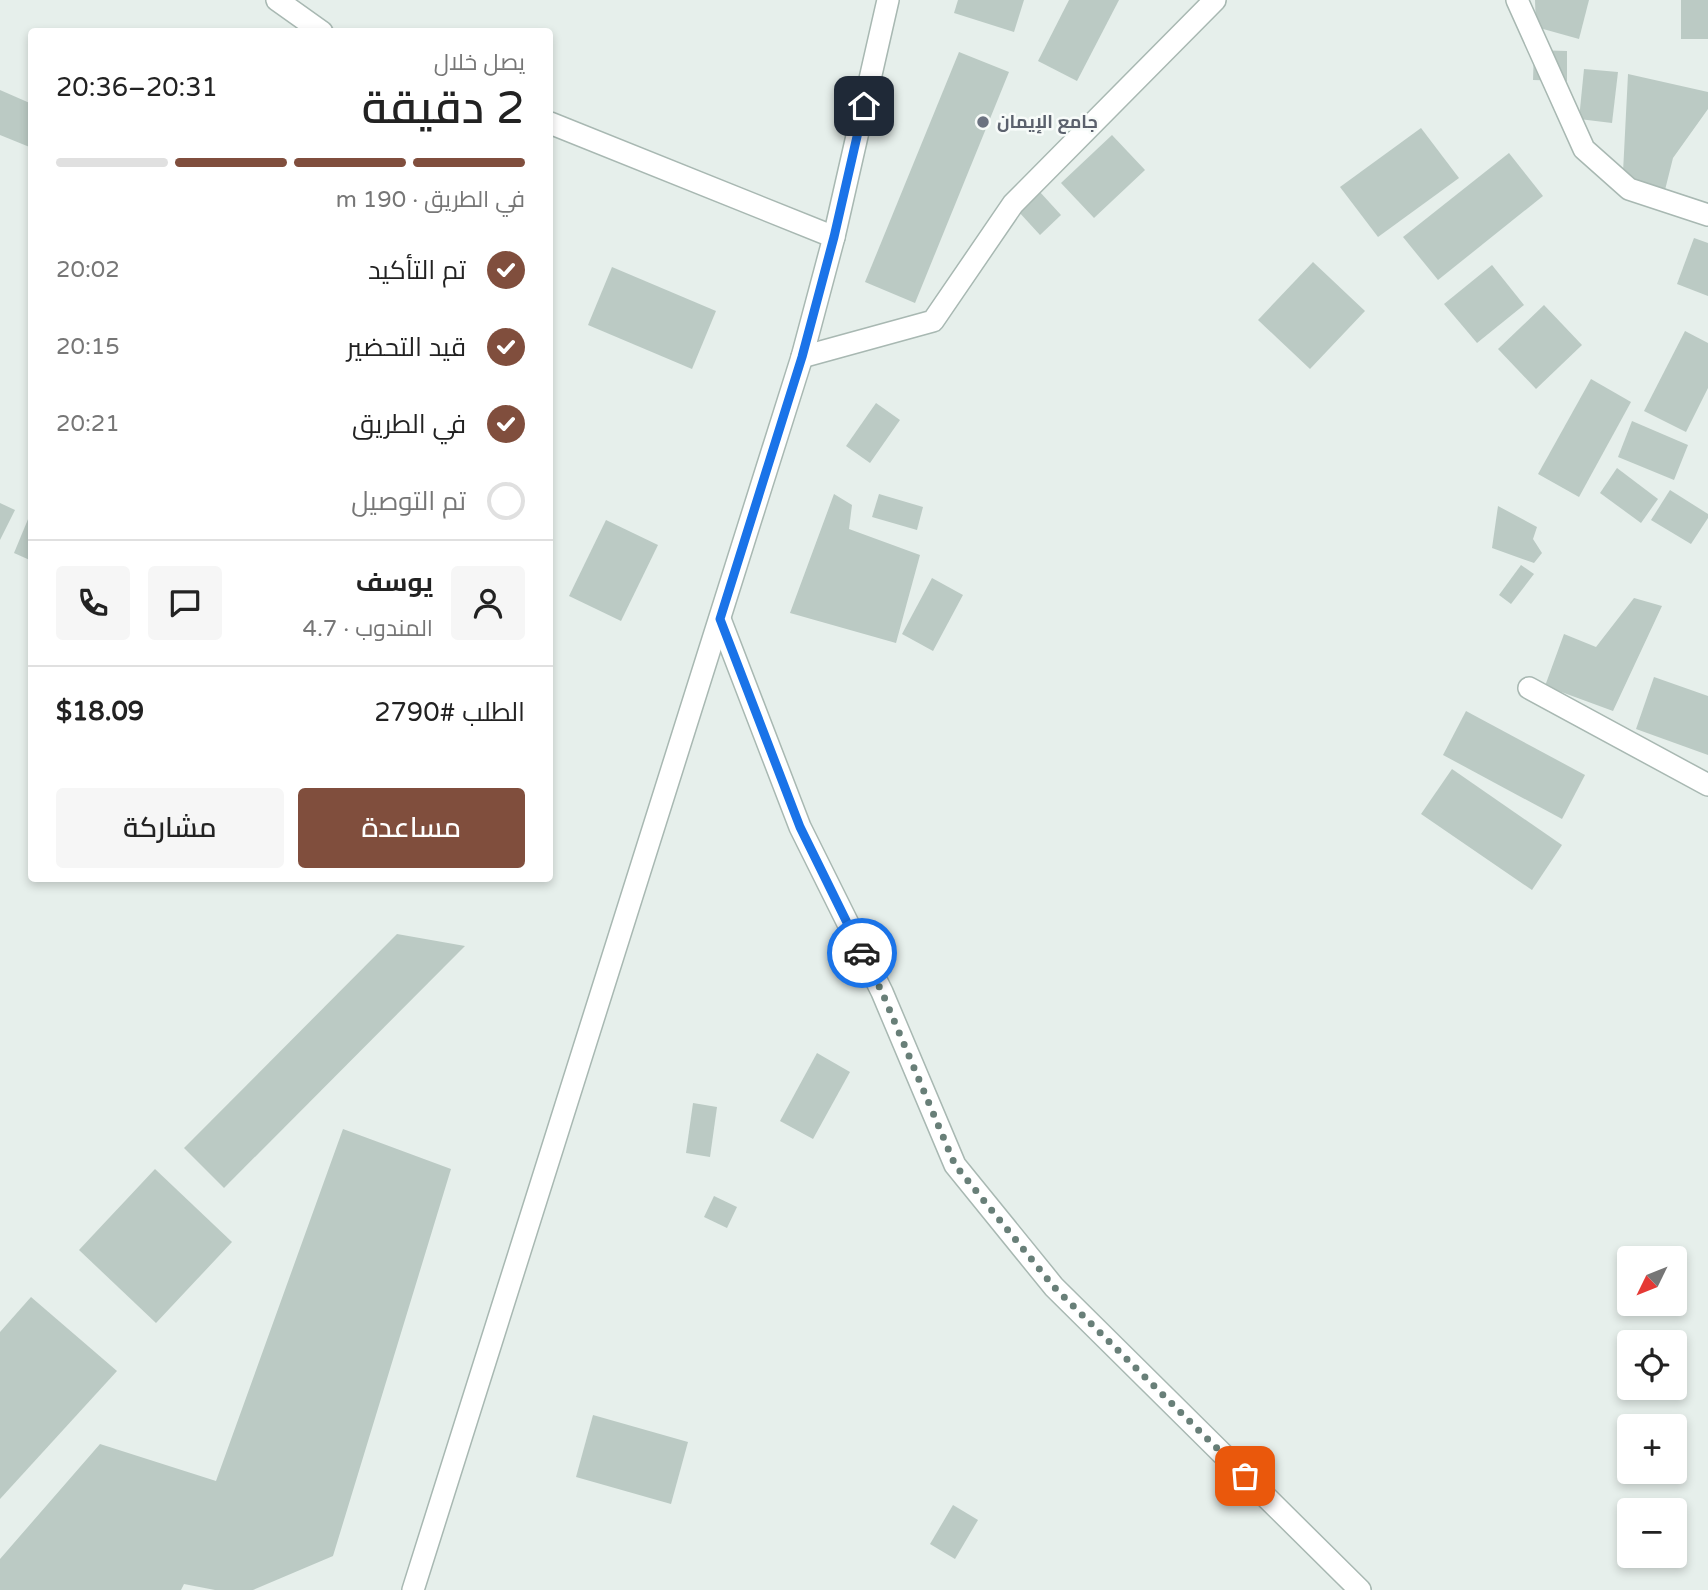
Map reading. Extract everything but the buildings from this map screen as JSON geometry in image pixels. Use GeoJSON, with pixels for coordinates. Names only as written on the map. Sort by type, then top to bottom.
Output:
{"type":"FeatureCollection","features":[{"type":"Feature","properties":{"kind":"street"},"geometry":{"type":"LineString","coordinates":[[277,0],[316,28]]}},
{"type":"Feature","properties":{"kind":"street"},"geometry":{"type":"LineString","coordinates":[[413,1590],[802,357],[834,237],[888,0]]}},
{"type":"Feature","properties":{"kind":"street"},"geometry":{"type":"LineString","coordinates":[[802,357],[933,321],[1013,204],[1214,0]]}},
{"type":"Feature","properties":{"kind":"street"},"geometry":{"type":"LineString","coordinates":[[1517,0],[1584,149],[1629,189],[1708,215]]}},
{"type":"Feature","properties":{"kind":"street"},"geometry":{"type":"LineString","coordinates":[[553,124],[834,237]]}},
{"type":"Feature","properties":{"kind":"street"},"geometry":{"type":"LineString","coordinates":[[720,619],[800,827],[882,992],[955,1165],[1054,1287],[1360,1590]]}},
{"type":"Feature","properties":{"kind":"street"},"geometry":{"type":"LineString","coordinates":[[1529,688],[1708,785]]}},
{"type":"Feature","properties":{"kind":"way so far"},"geometry":{"type":"LineString","coordinates":[[862,953],[882,992],[955,1165],[1054,1287],[1245,1476]]}},
{"type":"Feature","properties":{"kind":"place","name":"جامع الإيمان"},"geometry":{"type":"Point","coordinates":[983,122]}},
{"type":"Feature","properties":{"kind":"route"},"geometry":{"type":"LineString","coordinates":[[862,953],[800,827],[720,619],[802,357],[834,237],[864,106]]}}]}
